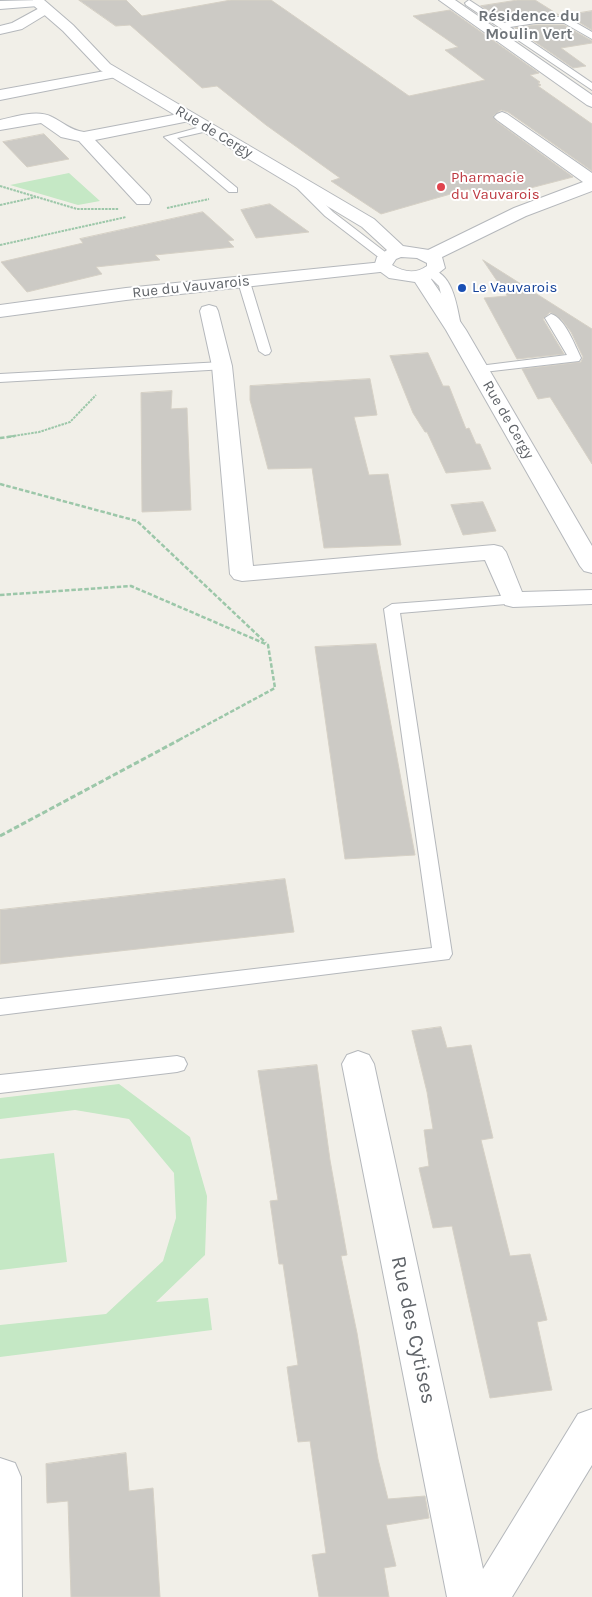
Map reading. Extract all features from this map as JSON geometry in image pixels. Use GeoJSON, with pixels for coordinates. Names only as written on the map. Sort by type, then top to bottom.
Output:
{"type":"FeatureCollection","features":[{"type":"Feature","properties":{"kind":"street"},"geometry":{"type":"LineString","coordinates":[[446,0],[592,102]]}},
{"type":"Feature","properties":{"kind":"street"},"geometry":{"type":"LineString","coordinates":[[0,5],[40,4]]}},
{"type":"Feature","properties":{"kind":"street"},"geometry":{"type":"LineString","coordinates":[[0,30],[17,26],[40,4]]}},
{"type":"Feature","properties":{"kind":"street","name":"Rue de Cergy"},"geometry":{"type":"LineString","coordinates":[[40,4],[68,28],[105,67],[368,223],[389,259]]}},
{"type":"Feature","properties":{"kind":"street"},"geometry":{"type":"LineString","coordinates":[[0,95],[116,74]]}},
{"type":"Feature","properties":{"kind":"street"},"geometry":{"type":"LineString","coordinates":[[0,125],[34,118],[45,120],[67,134],[84,137],[189,117]]}},
{"type":"Feature","properties":{"kind":"street"},"geometry":{"type":"LineString","coordinates":[[502,117],[592,181]]}},
{"type":"Feature","properties":{"kind":"street"},"geometry":{"type":"LineString","coordinates":[[84,137],[143,200]]}},
{"type":"Feature","properties":{"kind":"street"},"geometry":{"type":"LineString","coordinates":[[389,259],[396,275],[427,268],[520,212],[592,185]]}},
{"type":"Feature","properties":{"kind":"street","name":"Rue du Vauvarois"},"geometry":{"type":"LineString","coordinates":[[0,312],[126,294],[244,282],[389,259],[412,251],[427,268]]}},
{"type":"Feature","properties":{"kind":"street","name":"Rue de Cergy"},"geometry":{"type":"LineString","coordinates":[[427,268],[456,330],[592,566]]}},
{"type":"Feature","properties":{"kind":"street"},"geometry":{"type":"LineString","coordinates":[[209,311],[222,366],[242,574],[494,552],[514,600],[592,597]]}},
{"type":"Feature","properties":{"kind":"street","name":"Rue des Cytises"},"geometry":{"type":"LineString","coordinates":[[358,1064],[468,1597]]}},
{"type":"Feature","properties":{"kind":"street"},"geometry":{"type":"LineString","coordinates":[[488,1597],[514,1558],[592,1428]]}},
{"type":"Feature","properties":{"kind":"street"},"geometry":{"type":"LineString","coordinates":[[1,1477],[1,1597]]}},
{"type":"Feature","properties":{"kind":"lane"},"geometry":{"type":"LineString","coordinates":[[470,3],[592,87]]}},
{"type":"Feature","properties":{"kind":"lane"},"geometry":{"type":"LineString","coordinates":[[503,26],[536,20],[566,20],[592,36]]}},
{"type":"Feature","properties":{"kind":"lane"},"geometry":{"type":"LineString","coordinates":[[574,75],[592,70]]}},
{"type":"Feature","properties":{"kind":"lane"},"geometry":{"type":"LineString","coordinates":[[208,128],[169,137],[233,190]]}},
{"type":"Feature","properties":{"kind":"lane"},"geometry":{"type":"LineString","coordinates":[[244,282],[265,351]]}},
{"type":"Feature","properties":{"kind":"lane"},"geometry":{"type":"LineString","coordinates":[[479,370],[575,358],[557,325],[550,318]]}},
{"type":"Feature","properties":{"kind":"lane"},"geometry":{"type":"LineString","coordinates":[[0,378],[222,366]]}},
{"type":"Feature","properties":{"kind":"lane"},"geometry":{"type":"LineString","coordinates":[[0,1006],[442,954],[392,609],[514,600]]}},
{"type":"Feature","properties":{"kind":"lane"},"geometry":{"type":"LineString","coordinates":[[0,1084],[177,1064]]}},
{"type":"Feature","properties":{"kind":"path"},"geometry":{"type":"LineString","coordinates":[[0,186],[77,209],[125,210]]}},
{"type":"Feature","properties":{"kind":"path"},"geometry":{"type":"LineString","coordinates":[[0,205],[37,197]]}},
{"type":"Feature","properties":{"kind":"path"},"geometry":{"type":"LineString","coordinates":[[0,438],[39,432],[70,422],[120,372]]}},
{"type":"Feature","properties":{"kind":"path"},"geometry":{"type":"LineString","coordinates":[[0,484],[137,521],[268,645],[275,688],[0,836]]}},
{"type":"Feature","properties":{"kind":"path"},"geometry":{"type":"LineString","coordinates":[[0,595],[131,586],[268,645]]}},
{"type":"Feature","properties":{"kind":"green space"},"geometry":{"type":"Polygon","coordinates":[[[69,173],[100,201],[78,205],[10,185],[69,173]]]}},
{"type":"Feature","properties":{"kind":"green space"},"geometry":{"type":"Polygon","coordinates":[[[119,1084],[190,1137],[207,1196],[205,1255],[156,1302],[208,1298],[212,1330],[0,1357],[0,1325],[106,1314],[163,1261],[176,1218],[174,1173],[129,1119],[75,1110],[0,1119],[0,1098],[119,1084]]]}},
{"type":"Feature","properties":{"kind":"green space"},"geometry":{"type":"Polygon","coordinates":[[[54,1153],[67,1262],[0,1270],[0,1159],[54,1153]]]}},
{"type":"Feature","properties":{"kind":"building"},"geometry":{"type":"Polygon","coordinates":[[[79,0],[126,0],[142,16],[231,0],[271,0],[409,96],[485,80],[445,50],[458,47],[413,16],[450,10],[539,73],[530,75],[540,82],[538,83],[541,85],[538,86],[592,124],[592,171],[508,112],[501,110],[493,116],[496,121],[573,177],[488,199],[483,199],[468,189],[381,214],[331,181],[340,178],[266,125],[217,86],[202,88],[130,25],[116,26],[79,0]]]}},
{"type":"Feature","properties":{"kind":"building"},"geometry":{"type":"Polygon","coordinates":[[[518,0],[535,0],[559,15],[536,15],[504,21],[481,6],[518,0]]]}},
{"type":"Feature","properties":{"kind":"building"},"geometry":{"type":"Polygon","coordinates":[[[592,11],[592,30],[567,15],[592,11]]]}},
{"type":"Feature","properties":{"kind":"building"},"geometry":{"type":"Polygon","coordinates":[[[536,25],[564,25],[592,41],[592,43],[561,48],[586,66],[573,68],[515,28],[536,25]]]}},
{"type":"Feature","properties":{"kind":"building"},"geometry":{"type":"Polygon","coordinates":[[[44,134],[69,159],[27,167],[3,142],[44,134]]]}},
{"type":"Feature","properties":{"kind":"building"},"geometry":{"type":"Polygon","coordinates":[[[270,204],[309,232],[256,238],[241,210],[270,204]]]}},
{"type":"Feature","properties":{"kind":"building"},"geometry":{"type":"Polygon","coordinates":[[[203,212],[234,240],[228,241],[234,247],[155,255],[160,260],[96,267],[102,274],[27,292],[1,262],[83,243],[80,239],[203,212]]]}},
{"type":"Feature","properties":{"kind":"building"},"geometry":{"type":"Polygon","coordinates":[[[483,260],[592,329],[592,464],[550,397],[538,399],[522,369],[581,362],[583,357],[571,332],[562,320],[550,312],[543,319],[564,354],[517,359],[484,298],[507,296],[483,260]]]}},
{"type":"Feature","properties":{"kind":"building"},"geometry":{"type":"Polygon","coordinates":[[[428,353],[443,386],[449,386],[466,429],[469,428],[476,444],[480,444],[491,469],[446,473],[427,432],[425,432],[413,413],[390,356],[428,353]]]}},
{"type":"Feature","properties":{"kind":"building"},"geometry":{"type":"Polygon","coordinates":[[[370,379],[377,415],[354,417],[369,475],[388,474],[401,545],[324,548],[312,468],[268,469],[250,400],[250,386],[370,379]]]}},
{"type":"Feature","properties":{"kind":"building"},"geometry":{"type":"Polygon","coordinates":[[[172,391],[171,409],[187,408],[191,510],[142,512],[141,393],[172,391]]]}},
{"type":"Feature","properties":{"kind":"building"},"geometry":{"type":"Polygon","coordinates":[[[483,502],[496,531],[463,535],[451,505],[483,502]]]}},
{"type":"Feature","properties":{"kind":"building"},"geometry":{"type":"Polygon","coordinates":[[[376,644],[415,855],[345,859],[315,647],[376,644]]]}},
{"type":"Feature","properties":{"kind":"building"},"geometry":{"type":"Polygon","coordinates":[[[285,879],[294,932],[0,964],[0,910],[285,879]]]}},
{"type":"Feature","properties":{"kind":"building"},"geometry":{"type":"Polygon","coordinates":[[[441,1027],[447,1048],[471,1045],[493,1138],[481,1140],[510,1256],[530,1254],[547,1320],[537,1322],[552,1390],[490,1398],[452,1226],[433,1228],[419,1168],[429,1166],[424,1130],[433,1129],[427,1092],[412,1031],[441,1027]]]}},
{"type":"Feature","properties":{"kind":"building"},"geometry":{"type":"Polygon","coordinates":[[[317,1065],[330,1160],[347,1255],[341,1256],[357,1333],[378,1459],[388,1499],[425,1496],[429,1518],[386,1525],[396,1566],[384,1568],[389,1597],[319,1597],[312,1555],[326,1553],[310,1441],[298,1442],[292,1403],[287,1367],[298,1365],[283,1264],[279,1264],[270,1201],[278,1200],[258,1071],[317,1065]]]}},
{"type":"Feature","properties":{"kind":"building"},"geometry":{"type":"Polygon","coordinates":[[[126,1453],[129,1491],[153,1488],[160,1597],[71,1597],[68,1501],[47,1503],[46,1464],[126,1453]]]}},
{"type":"Feature","properties":{"kind":"place","name":"Pharmacie du Vauvarois"},"geometry":{"type":"Point","coordinates":[441,187]}},
{"type":"Feature","properties":{"kind":"place","name":"Le Vauvarois"},"geometry":{"type":"Point","coordinates":[462,288]}},
{"type":"Feature","properties":{"kind":"district","name":"Résidence du Moulin Vert"},"geometry":{"type":"Point","coordinates":[529,25]}}]}
